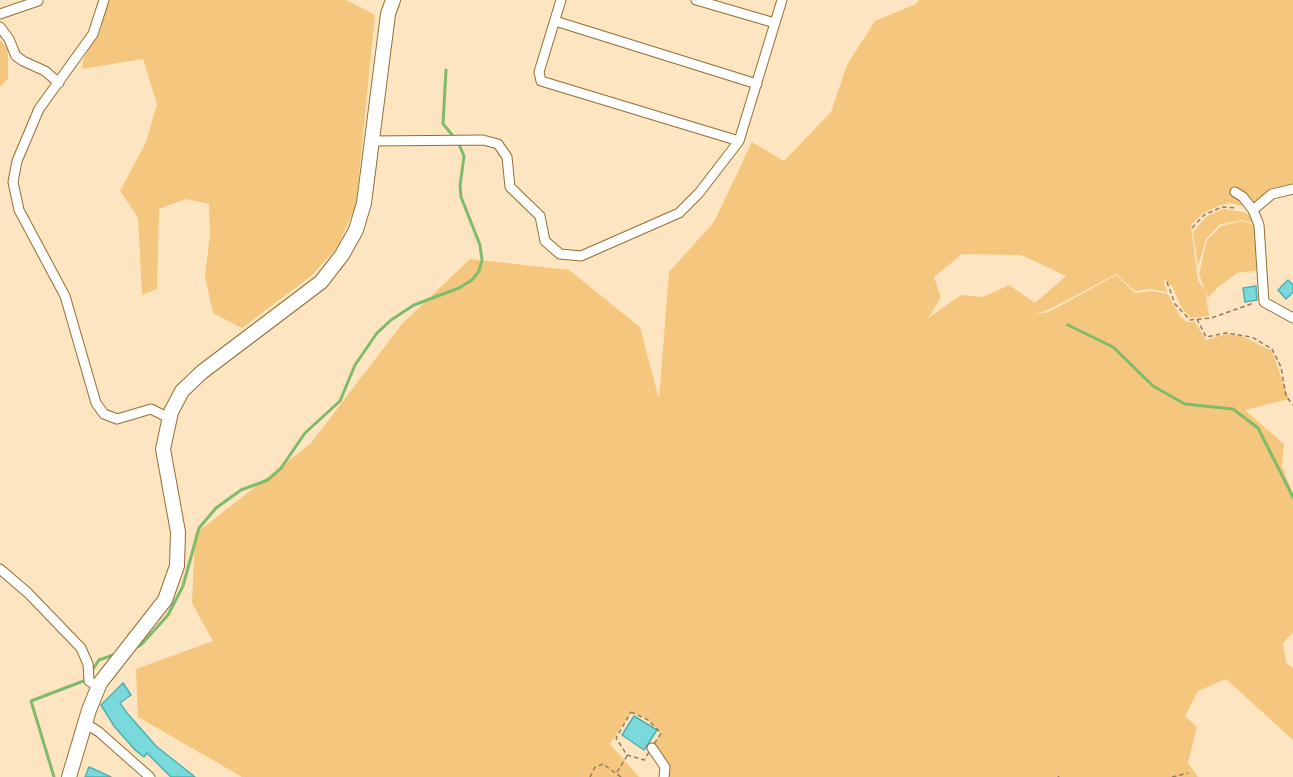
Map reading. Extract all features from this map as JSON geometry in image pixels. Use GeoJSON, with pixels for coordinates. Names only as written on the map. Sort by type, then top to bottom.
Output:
{"type":"FeatureCollection","features":[{"type":"Feature","properties":{"kind":"street"},"geometry":{"type":"LineString","coordinates":[[104,0],[93,34],[39,109],[17,161],[13,182],[19,210],[65,296],[96,403],[104,414],[117,419],[151,409],[169,418]]}},
{"type":"Feature","properties":{"kind":"street"},"geometry":{"type":"LineString","coordinates":[[69,777],[99,685],[154,615],[172,583],[179,549],[163,449],[169,418],[182,391],[321,282],[342,255],[356,230],[364,203],[388,14],[393,0]]}},
{"type":"Feature","properties":{"kind":"street"},"geometry":{"type":"LineString","coordinates":[[561,0],[539,72],[541,81],[739,141]]}},
{"type":"Feature","properties":{"kind":"street"},"geometry":{"type":"LineString","coordinates":[[696,0],[775,23]]}},
{"type":"Feature","properties":{"kind":"street"},"geometry":{"type":"LineString","coordinates":[[372,141],[483,140],[498,144],[507,157],[510,187],[540,216],[545,241],[560,254],[581,256],[679,213],[699,193],[739,141],[782,0]]}},
{"type":"Feature","properties":{"kind":"street"},"geometry":{"type":"LineString","coordinates":[[0,14],[38,1]]}},
{"type":"Feature","properties":{"kind":"street"},"geometry":{"type":"LineString","coordinates":[[555,21],[756,84]]}},
{"type":"Feature","properties":{"kind":"street"},"geometry":{"type":"LineString","coordinates":[[0,27],[9,39],[16,56],[22,61],[45,70],[59,82]]}},
{"type":"Feature","properties":{"kind":"street"},"geometry":{"type":"LineString","coordinates":[[1254,212],[1272,194],[1293,189]]}},
{"type":"Feature","properties":{"kind":"street"},"geometry":{"type":"LineString","coordinates":[[1235,192],[1243,197],[1254,212],[1259,225],[1264,302],[1293,318]]}},
{"type":"Feature","properties":{"kind":"street"},"geometry":{"type":"LineString","coordinates":[[0,569],[28,593],[81,648],[88,664],[89,681],[99,685]]}},
{"type":"Feature","properties":{"kind":"street"},"geometry":{"type":"LineString","coordinates":[[85,723],[99,732],[150,777]]}},
{"type":"Feature","properties":{"kind":"street"},"geometry":{"type":"LineString","coordinates":[[652,748],[665,767],[664,777]]}},
{"type":"Feature","properties":{"kind":"path"},"geometry":{"type":"LineString","coordinates":[[1192,228],[1204,215],[1222,207],[1254,212]]}},
{"type":"Feature","properties":{"kind":"path"},"geometry":{"type":"LineString","coordinates":[[1167,282],[1182,314],[1190,320],[1264,302]]}},
{"type":"Feature","properties":{"kind":"path"},"geometry":{"type":"LineString","coordinates":[[1197,320],[1206,337],[1226,333],[1252,337],[1272,349],[1281,368],[1286,396],[1293,405]]}},
{"type":"Feature","properties":{"kind":"path"},"geometry":{"type":"LineString","coordinates":[[631,712],[648,720],[662,733],[644,760],[627,755],[616,738],[631,712]]}},
{"type":"Feature","properties":{"kind":"path"},"geometry":{"type":"LineString","coordinates":[[616,773],[627,755]]}},
{"type":"Feature","properties":{"kind":"path"},"geometry":{"type":"LineString","coordinates":[[590,777],[595,767],[603,764],[621,777]]}},
{"type":"Feature","properties":{"kind":"path"},"geometry":{"type":"LineString","coordinates":[[1172,777],[1188,773]]}},
{"type":"Feature","properties":{"kind":"shaded area"},"geometry":{"type":"Polygon","coordinates":[[[107,0],[346,0],[375,15],[356,205],[337,248],[311,276],[242,328],[213,313],[205,277],[210,233],[209,204],[186,199],[159,209],[157,289],[142,295],[138,217],[120,191],[146,142],[157,104],[143,59],[82,69],[83,60],[101,29],[107,0]]]}},
{"type":"Feature","properties":{"kind":"shaded area"},"geometry":{"type":"Polygon","coordinates":[[[919,0],[1293,0],[1293,187],[1254,206],[1239,198],[1248,207],[1230,203],[1218,206],[1202,214],[1191,225],[1198,281],[1205,290],[1209,316],[1191,318],[1182,308],[1172,286],[1163,279],[1167,292],[1150,289],[1135,291],[1116,274],[1048,310],[1033,314],[1049,312],[1116,275],[1135,293],[1151,291],[1168,294],[1180,316],[1187,322],[1195,322],[1206,340],[1226,334],[1242,336],[1272,351],[1289,399],[1245,410],[1284,444],[1282,466],[1293,494],[1293,632],[1283,643],[1286,663],[1293,668],[1293,740],[1226,679],[1198,691],[1185,716],[1197,727],[1188,763],[1198,777],[664,777],[652,748],[661,733],[647,719],[631,712],[610,744],[639,777],[242,777],[138,717],[136,669],[213,641],[192,603],[195,534],[311,443],[402,324],[470,259],[569,270],[640,327],[659,399],[669,272],[714,222],[752,142],[784,161],[831,112],[847,65],[875,21],[916,4],[919,0]],[[962,254],[934,277],[941,298],[928,318],[961,295],[983,297],[1009,285],[1035,303],[1066,276],[1021,255],[962,254]]]}},
{"type":"Feature","properties":{"kind":"shaded area"},"geometry":{"type":"Polygon","coordinates":[[[0,40],[8,49],[8,79],[0,87],[0,40]]]}},
{"type":"Feature","properties":{"kind":"shaded area"},"geometry":{"type":"Polygon","coordinates":[[[1222,209],[1244,212],[1254,218],[1255,224],[1243,220],[1220,224],[1206,239],[1198,266],[1193,232],[1206,217],[1222,209]]]}},
{"type":"Feature","properties":{"kind":"shaded area"},"geometry":{"type":"Polygon","coordinates":[[[1242,221],[1255,225],[1260,270],[1237,273],[1218,287],[1208,298],[1199,274],[1207,240],[1221,226],[1242,221]]]}},
{"type":"Feature","properties":{"kind":"building"},"geometry":{"type":"Polygon","coordinates":[[[1288,280],[1293,285],[1293,292],[1286,299],[1278,290],[1288,280]]]}},
{"type":"Feature","properties":{"kind":"building"},"geometry":{"type":"Polygon","coordinates":[[[1256,286],[1257,300],[1245,302],[1243,288],[1256,286]]]}},
{"type":"Feature","properties":{"kind":"building"},"geometry":{"type":"Polygon","coordinates":[[[123,683],[131,695],[120,703],[127,713],[156,746],[195,777],[171,777],[147,753],[144,757],[135,750],[114,726],[101,705],[123,683]]]}},
{"type":"Feature","properties":{"kind":"building"},"geometry":{"type":"Polygon","coordinates":[[[634,716],[657,730],[644,750],[622,735],[634,716]]]}},
{"type":"Feature","properties":{"kind":"building"},"geometry":{"type":"Polygon","coordinates":[[[89,767],[111,777],[85,777],[89,767]]]}},
{"type":"Feature","properties":{"kind":"waterway"},"geometry":{"type":"LineString","coordinates":[[446,70],[443,124],[454,137]]}},
{"type":"Feature","properties":{"kind":"waterway"},"geometry":{"type":"LineString","coordinates":[[134,648],[141,645],[168,615],[183,586],[199,528],[216,508],[241,490],[268,480],[281,468],[305,433],[340,401],[355,365],[377,333],[391,320],[414,305],[459,288],[472,280],[479,271],[482,260],[480,245],[461,197],[460,186],[464,156],[458,142]]}},
{"type":"Feature","properties":{"kind":"waterway"},"geometry":{"type":"LineString","coordinates":[[1068,325],[1113,347],[1153,386],[1185,404],[1233,409],[1258,428],[1293,497]]}},
{"type":"Feature","properties":{"kind":"waterway"},"geometry":{"type":"LineString","coordinates":[[91,672],[99,660],[116,654]]}},
{"type":"Feature","properties":{"kind":"waterway"},"geometry":{"type":"LineString","coordinates":[[54,777],[31,701],[86,680]]}}]}
